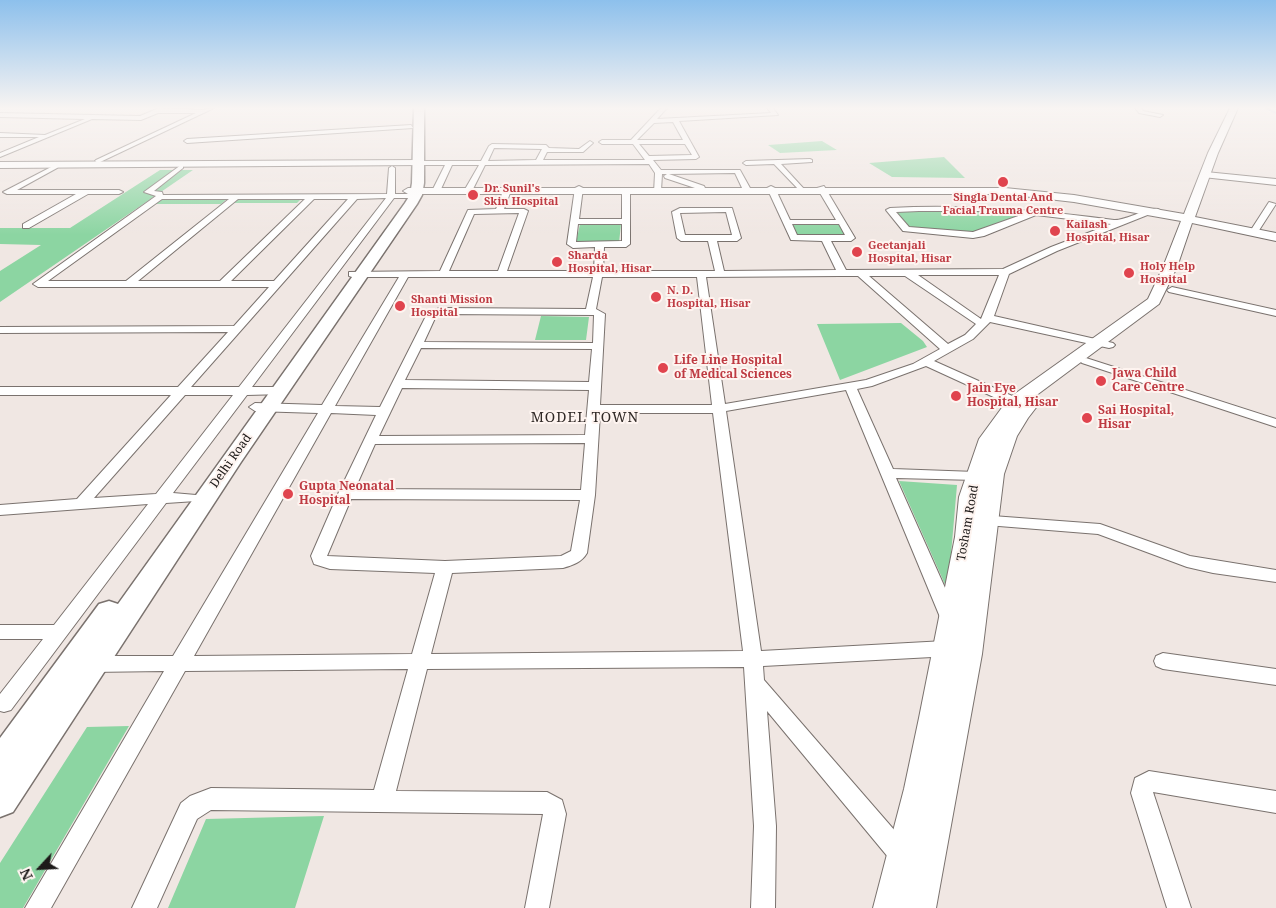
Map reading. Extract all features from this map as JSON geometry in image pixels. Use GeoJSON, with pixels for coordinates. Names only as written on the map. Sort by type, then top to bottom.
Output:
{"type":"FeatureCollection","features":[{"type":"Feature","properties":{"kind":"main road"},"geometry":{"type":"LineString","coordinates":[[409,150],[407,165],[412,192]]}},
{"type":"Feature","properties":{"kind":"main road","name":"Tosham Road"},"geometry":{"type":"LineString","coordinates":[[1211,175],[1214,150]]}},
{"type":"Feature","properties":{"kind":"main road","name":"Tosham Road"},"geometry":{"type":"LineString","coordinates":[[891,908],[934,718],[950,620],[978,520],[990,497],[999,459],[1019,417],[1037,398],[1086,362],[1102,344],[1154,301],[1170,267],[1186,218],[1211,175],[1222,150]]}},
{"type":"Feature","properties":{"kind":"main road"},"geometry":{"type":"LineString","coordinates":[[0,164],[98,161],[299,160],[313,163]]}},
{"type":"Feature","properties":{"kind":"main road"},"geometry":{"type":"LineString","coordinates":[[0,164],[313,163],[407,165]]}},
{"type":"Feature","properties":{"kind":"main road"},"geometry":{"type":"LineString","coordinates":[[0,164],[55,167],[292,166],[313,163]]}},
{"type":"Feature","properties":{"kind":"main road"},"geometry":{"type":"LineString","coordinates":[[701,198],[746,188],[1038,193],[1116,203],[1276,237]]}},
{"type":"Feature","properties":{"kind":"main road"},"geometry":{"type":"LineString","coordinates":[[579,189],[626,191],[658,189]]}},
{"type":"Feature","properties":{"kind":"main road"},"geometry":{"type":"LineString","coordinates":[[412,192],[658,189],[701,198],[772,189]]}},
{"type":"Feature","properties":{"kind":"main road"},"geometry":{"type":"LineString","coordinates":[[412,192],[469,190]]}},
{"type":"Feature","properties":{"kind":"main road","name":"Delhi Road"},"geometry":{"type":"LineString","coordinates":[[0,800],[83,664],[190,498],[262,398],[357,274],[412,192]]}},
{"type":"Feature","properties":{"kind":"main road","name":"Tosham Road"},"geometry":{"type":"LineString","coordinates":[[918,908],[969,654],[978,520],[970,497],[989,439],[1015,402],[1102,344],[1159,311],[1172,290],[1186,218]]}},
{"type":"Feature","properties":{"kind":"main road","name":"Delhi Road"},"geometry":{"type":"LineString","coordinates":[[0,766],[83,664],[262,398]]}},
{"type":"Feature","properties":{"kind":"street"},"geometry":{"type":"LineString","coordinates":[[98,161],[121,150]]}},
{"type":"Feature","properties":{"kind":"street"},"geometry":{"type":"LineString","coordinates":[[469,190],[490,150]]}},
{"type":"Feature","properties":{"kind":"street"},"geometry":{"type":"LineString","coordinates":[[539,162],[545,150]]}},
{"type":"Feature","properties":{"kind":"street"},"geometry":{"type":"LineString","coordinates":[[559,150],[584,150]]}},
{"type":"Feature","properties":{"kind":"street"},"geometry":{"type":"LineString","coordinates":[[641,150],[655,167],[661,178],[658,189]]}},
{"type":"Feature","properties":{"kind":"street"},"geometry":{"type":"LineString","coordinates":[[670,150],[673,158]]}},
{"type":"Feature","properties":{"kind":"street"},"geometry":{"type":"LineString","coordinates":[[655,167],[673,158],[696,157],[692,150]]}},
{"type":"Feature","properties":{"kind":"street"},"geometry":{"type":"LineString","coordinates":[[746,163],[810,161]]}},
{"type":"Feature","properties":{"kind":"street"},"geometry":{"type":"LineString","coordinates":[[407,165],[539,162],[655,167],[715,172],[738,171],[746,188]]}},
{"type":"Feature","properties":{"kind":"street"},"geometry":{"type":"LineString","coordinates":[[776,162],[800,189]]}},
{"type":"Feature","properties":{"kind":"street"},"geometry":{"type":"LineString","coordinates":[[4,704],[161,498],[262,398],[412,192],[449,163]]}},
{"type":"Feature","properties":{"kind":"street"},"geometry":{"type":"LineString","coordinates":[[160,197],[159,194],[148,192],[181,166]]}},
{"type":"Feature","properties":{"kind":"street"},"geometry":{"type":"LineString","coordinates":[[3,194],[55,167]]}},
{"type":"Feature","properties":{"kind":"street"},"geometry":{"type":"LineString","coordinates":[[655,167],[701,198],[729,210],[737,238],[680,237],[676,212],[701,198]]}},
{"type":"Feature","properties":{"kind":"street"},"geometry":{"type":"LineString","coordinates":[[1211,175],[1276,181]]}},
{"type":"Feature","properties":{"kind":"street"},"geometry":{"type":"LineString","coordinates":[[579,189],[572,244],[625,245],[626,191]]}},
{"type":"Feature","properties":{"kind":"street"},"geometry":{"type":"LineString","coordinates":[[772,189],[794,238],[852,238],[822,189]]}},
{"type":"Feature","properties":{"kind":"street"},"geometry":{"type":"LineString","coordinates":[[499,211],[508,190]]}},
{"type":"Feature","properties":{"kind":"street"},"geometry":{"type":"LineString","coordinates":[[26,226],[87,192]]}},
{"type":"Feature","properties":{"kind":"street"},"geometry":{"type":"LineString","coordinates":[[3,194],[119,192]]}},
{"type":"Feature","properties":{"kind":"street"},"geometry":{"type":"LineString","coordinates":[[276,284],[38,284],[160,197],[354,197],[412,192]]}},
{"type":"Feature","properties":{"kind":"street"},"geometry":{"type":"LineString","coordinates":[[127,285],[236,197]]}},
{"type":"Feature","properties":{"kind":"street"},"geometry":{"type":"LineString","coordinates":[[223,284],[311,197]]}},
{"type":"Feature","properties":{"kind":"street"},"geometry":{"type":"LineString","coordinates":[[81,504],[354,197]]}},
{"type":"Feature","properties":{"kind":"street"},"geometry":{"type":"LineString","coordinates":[[1253,233],[1272,204]]}},
{"type":"Feature","properties":{"kind":"street"},"geometry":{"type":"LineString","coordinates":[[1036,213],[981,234],[973,235],[906,229],[890,210],[996,209],[1036,213],[1122,224]]}},
{"type":"Feature","properties":{"kind":"street"},"geometry":{"type":"LineString","coordinates":[[357,274],[598,275],[1005,272],[1054,249],[1154,211]]}},
{"type":"Feature","properties":{"kind":"street"},"geometry":{"type":"LineString","coordinates":[[443,274],[471,212],[525,212],[501,275]]}},
{"type":"Feature","properties":{"kind":"street"},"geometry":{"type":"LineString","coordinates":[[576,222],[626,221]]}},
{"type":"Feature","properties":{"kind":"street"},"geometry":{"type":"LineString","coordinates":[[786,222],[843,222]]}},
{"type":"Feature","properties":{"kind":"street"},"geometry":{"type":"LineString","coordinates":[[712,238],[720,274]]}},
{"type":"Feature","properties":{"kind":"street"},"geometry":{"type":"LineString","coordinates":[[825,238],[843,274]]}},
{"type":"Feature","properties":{"kind":"street"},"geometry":{"type":"LineString","coordinates":[[590,312],[598,275],[600,245]]}},
{"type":"Feature","properties":{"kind":"street"},"geometry":{"type":"LineString","coordinates":[[593,409],[718,409],[868,383],[925,361],[969,337],[985,321],[1005,272]]}},
{"type":"Feature","properties":{"kind":"street"},"geometry":{"type":"LineString","coordinates":[[908,273],[985,321],[1102,344]]}},
{"type":"Feature","properties":{"kind":"street"},"geometry":{"type":"LineString","coordinates":[[37,908],[405,274]]}},
{"type":"Feature","properties":{"kind":"street"},"geometry":{"type":"LineString","coordinates":[[701,274],[753,659],[764,826],[763,908]]}},
{"type":"Feature","properties":{"kind":"street"},"geometry":{"type":"LineString","coordinates":[[861,274],[947,349]]}},
{"type":"Feature","properties":{"kind":"street"},"geometry":{"type":"LineString","coordinates":[[1172,290],[1276,313]]}},
{"type":"Feature","properties":{"kind":"street"},"geometry":{"type":"LineString","coordinates":[[440,311],[590,312],[600,314],[588,495],[579,553],[563,562],[445,567],[330,563],[320,560],[319,556],[344,494],[416,345],[432,314],[440,311]]}},
{"type":"Feature","properties":{"kind":"street"},"geometry":{"type":"LineString","coordinates":[[0,330],[237,328]]}},
{"type":"Feature","properties":{"kind":"street"},"geometry":{"type":"LineString","coordinates":[[416,345],[597,346]]}},
{"type":"Feature","properties":{"kind":"street"},"geometry":{"type":"LineString","coordinates":[[925,361],[1015,402]]}},
{"type":"Feature","properties":{"kind":"street"},"geometry":{"type":"LineString","coordinates":[[1086,362],[1276,423]]}},
{"type":"Feature","properties":{"kind":"street"},"geometry":{"type":"LineString","coordinates":[[397,384],[594,386]]}},
{"type":"Feature","properties":{"kind":"street"},"geometry":{"type":"LineString","coordinates":[[850,386],[950,620]]}},
{"type":"Feature","properties":{"kind":"street"},"geometry":{"type":"LineString","coordinates":[[0,391],[182,390],[262,398],[326,410],[385,411]]}},
{"type":"Feature","properties":{"kind":"street"},"geometry":{"type":"LineString","coordinates":[[371,440],[591,439]]}},
{"type":"Feature","properties":{"kind":"street"},"geometry":{"type":"LineString","coordinates":[[888,473],[976,476]]}},
{"type":"Feature","properties":{"kind":"street"},"geometry":{"type":"LineString","coordinates":[[344,494],[588,495]]}},
{"type":"Feature","properties":{"kind":"street"},"geometry":{"type":"LineString","coordinates":[[0,510],[161,498],[190,498]]}},
{"type":"Feature","properties":{"kind":"street"},"geometry":{"type":"LineString","coordinates":[[978,520],[1100,529],[1187,561],[1213,567],[1276,576]]}},
{"type":"Feature","properties":{"kind":"street"},"geometry":{"type":"LineString","coordinates":[[382,802],[445,567]]}},
{"type":"Feature","properties":{"kind":"street"},"geometry":{"type":"LineString","coordinates":[[0,632],[59,632]]}},
{"type":"Feature","properties":{"kind":"street"},"geometry":{"type":"LineString","coordinates":[[83,664],[753,659],[945,648],[969,654]]}},
{"type":"Feature","properties":{"kind":"street"},"geometry":{"type":"LineString","coordinates":[[1163,661],[1276,677]]}},
{"type":"Feature","properties":{"kind":"street"},"geometry":{"type":"LineString","coordinates":[[754,682],[904,857]]}},
{"type":"Feature","properties":{"kind":"street"},"geometry":{"type":"LineString","coordinates":[[1179,908],[1142,793],[1143,785],[1149,781],[1276,802]]}},
{"type":"Feature","properties":{"kind":"street"},"geometry":{"type":"LineString","coordinates":[[144,908],[189,811],[198,804],[211,799],[547,803],[554,808],[555,814],[537,908]]}},
{"type":"Feature","properties":{"kind":"green space"},"geometry":{"type":"Polygon","coordinates":[[[776,150],[830,150],[780,153],[776,150]]]}},
{"type":"Feature","properties":{"kind":"green space"},"geometry":{"type":"Polygon","coordinates":[[[944,157],[965,178],[892,177],[869,163],[944,157]]]}},
{"type":"Feature","properties":{"kind":"green space"},"geometry":{"type":"Polygon","coordinates":[[[160,170],[193,170],[0,302],[0,271],[41,245],[0,244],[0,228],[70,228],[160,170]]]}},
{"type":"Feature","properties":{"kind":"green space"},"geometry":{"type":"Polygon","coordinates":[[[237,198],[302,198],[297,203],[232,203],[237,198]]]}},
{"type":"Feature","properties":{"kind":"green space"},"geometry":{"type":"Polygon","coordinates":[[[162,199],[227,199],[221,204],[155,204],[162,199]]]}},
{"type":"Feature","properties":{"kind":"green space"},"geometry":{"type":"Polygon","coordinates":[[[894,212],[1010,212],[1019,217],[972,234],[908,228],[894,212]]]}},
{"type":"Feature","properties":{"kind":"green space"},"geometry":{"type":"Polygon","coordinates":[[[580,224],[621,224],[619,243],[576,243],[580,224]]]}},
{"type":"Feature","properties":{"kind":"green space"},"geometry":{"type":"Polygon","coordinates":[[[792,224],[840,224],[847,237],[798,236],[792,224]]]}},
{"type":"Feature","properties":{"kind":"green space"},"geometry":{"type":"Polygon","coordinates":[[[541,316],[589,317],[586,340],[535,340],[541,316]]]}},
{"type":"Feature","properties":{"kind":"green space"},"geometry":{"type":"Polygon","coordinates":[[[901,323],[923,341],[927,347],[840,380],[817,324],[901,323]]]}},
{"type":"Feature","properties":{"kind":"green space"},"geometry":{"type":"Polygon","coordinates":[[[899,481],[957,485],[948,589],[947,589],[899,481]]]}},
{"type":"Feature","properties":{"kind":"green space"},"geometry":{"type":"Polygon","coordinates":[[[129,726],[23,908],[0,908],[0,863],[87,727],[129,726]]]}},
{"type":"Feature","properties":{"kind":"green space"},"geometry":{"type":"Polygon","coordinates":[[[324,816],[295,908],[168,908],[206,819],[324,816]]]}},
{"type":"Feature","properties":{"kind":"place","name":"Singla Dental And Facial Trauma Centre"},"geometry":{"type":"Point","coordinates":[1003,182]}},
{"type":"Feature","properties":{"kind":"place","name":"Dr. Sunil's Skin Hospital"},"geometry":{"type":"Point","coordinates":[473,195]}},
{"type":"Feature","properties":{"kind":"place","name":"Kailash Hospital, Hisar"},"geometry":{"type":"Point","coordinates":[1055,231]}},
{"type":"Feature","properties":{"kind":"place","name":"Geetanjali Hospital, Hisar"},"geometry":{"type":"Point","coordinates":[857,252]}},
{"type":"Feature","properties":{"kind":"place","name":"Sharda Hospital, Hisar"},"geometry":{"type":"Point","coordinates":[557,262]}},
{"type":"Feature","properties":{"kind":"place","name":"Holy Help Hospital"},"geometry":{"type":"Point","coordinates":[1129,273]}},
{"type":"Feature","properties":{"kind":"place","name":"N. D. Hospital, Hisar"},"geometry":{"type":"Point","coordinates":[656,297]}},
{"type":"Feature","properties":{"kind":"place","name":"Shanti Mission Hospital"},"geometry":{"type":"Point","coordinates":[400,306]}},
{"type":"Feature","properties":{"kind":"place","name":"Life Line Hospital of Medical Sciences"},"geometry":{"type":"Point","coordinates":[663,368]}},
{"type":"Feature","properties":{"kind":"place","name":"Jawa Child Care Centre"},"geometry":{"type":"Point","coordinates":[1101,381]}},
{"type":"Feature","properties":{"kind":"place","name":"Jain Eye Hospital, Hisar"},"geometry":{"type":"Point","coordinates":[956,396]}},
{"type":"Feature","properties":{"kind":"place","name":"Sai Hospital, Hisar"},"geometry":{"type":"Point","coordinates":[1087,418]}},
{"type":"Feature","properties":{"kind":"place","name":"Gupta Neonatal Hospital"},"geometry":{"type":"Point","coordinates":[288,494]}},
{"type":"Feature","properties":{"kind":"district","name":"MODEL TOWN"},"geometry":{"type":"Point","coordinates":[585,418]}}]}
